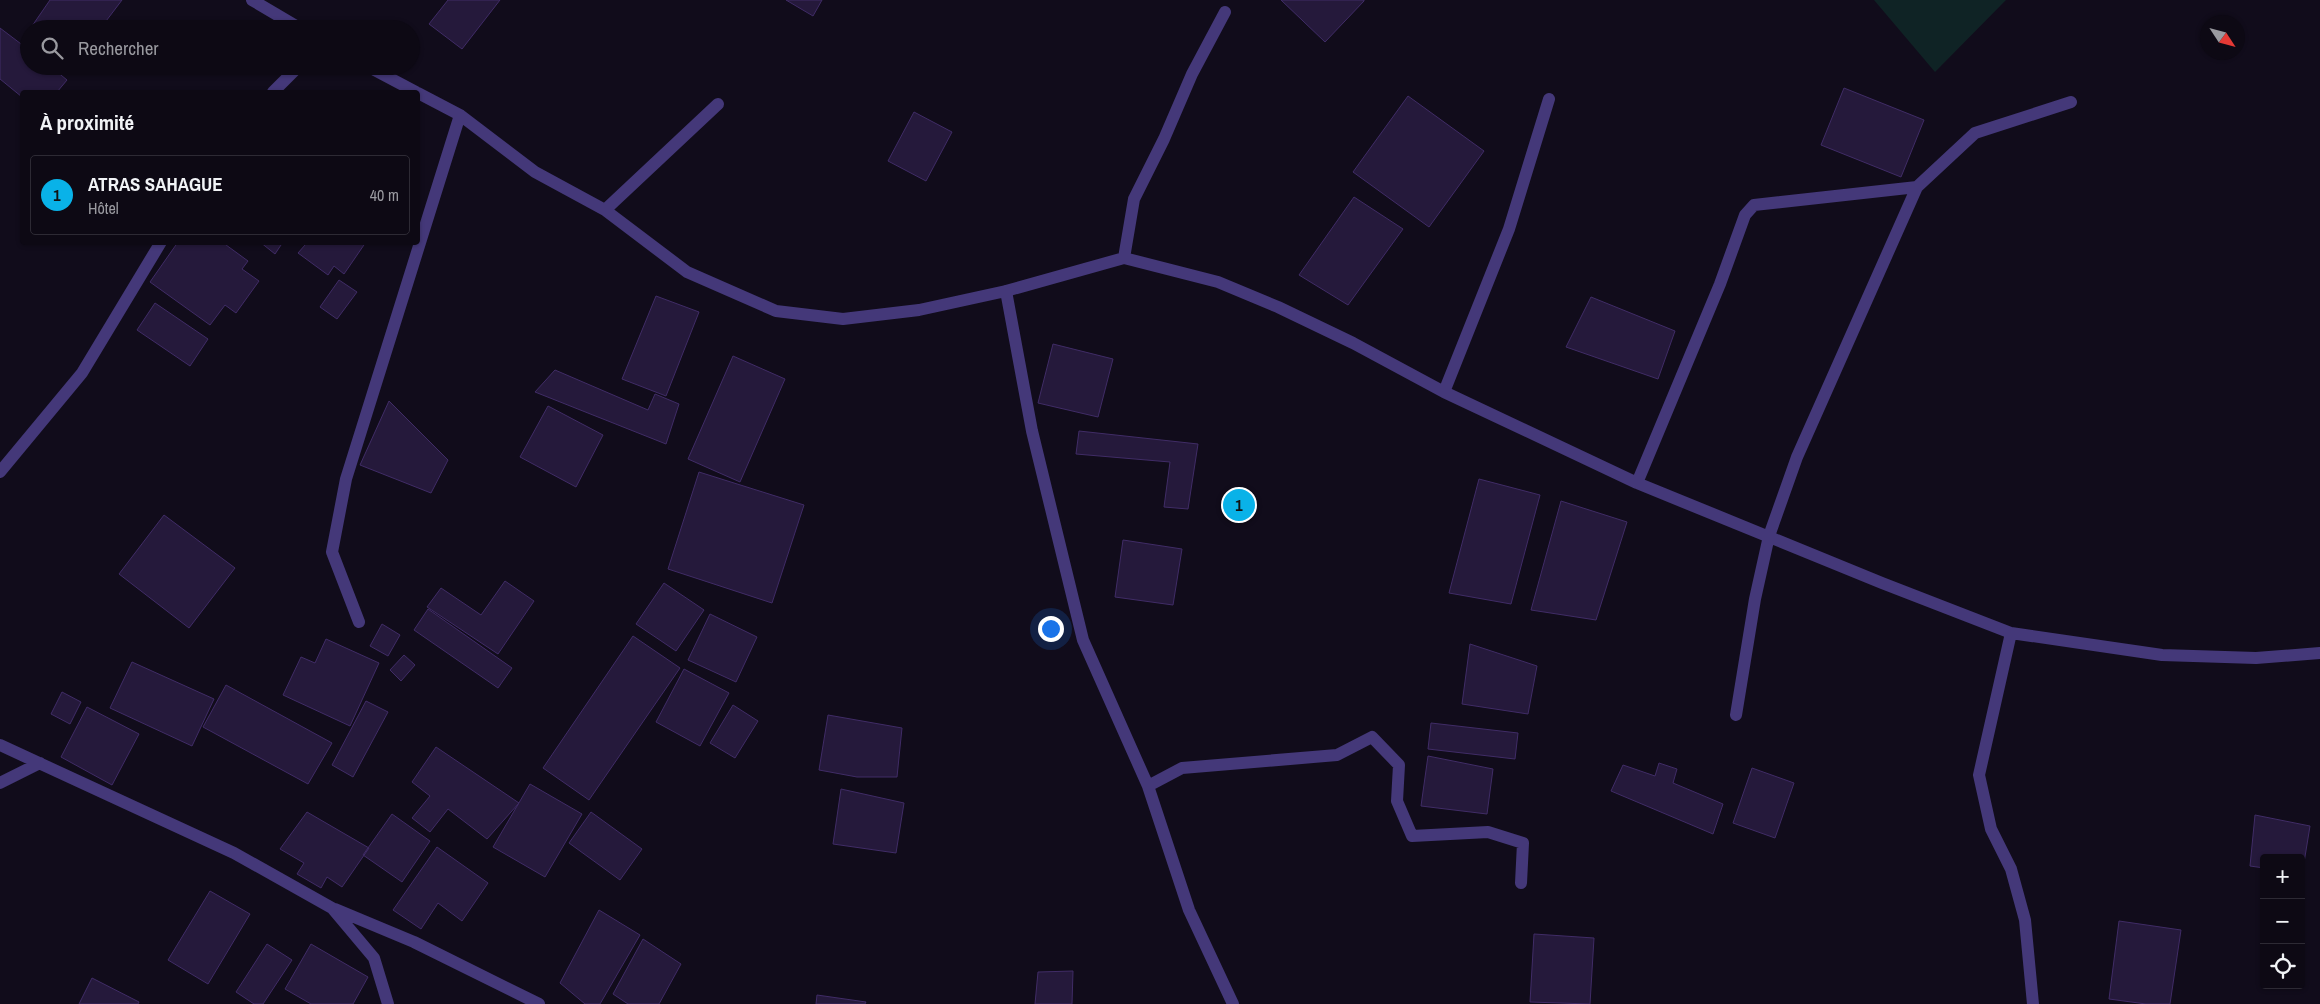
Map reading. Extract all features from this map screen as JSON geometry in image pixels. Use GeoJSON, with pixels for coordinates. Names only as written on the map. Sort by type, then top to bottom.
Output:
{"type":"FeatureCollection","features":[{"type":"Feature","properties":{"kind":"street"},"geometry":{"type":"LineString","coordinates":[[252,0],[286,20]]}},
{"type":"Feature","properties":{"kind":"street"},"geometry":{"type":"LineString","coordinates":[[1124,258],[1134,199],[1164,139],[1192,74],[1225,12]]}},
{"type":"Feature","properties":{"kind":"street"},"geometry":{"type":"LineString","coordinates":[[275,90],[290,75]]}},
{"type":"Feature","properties":{"kind":"street"},"geometry":{"type":"LineString","coordinates":[[384,75],[411,90]]}},
{"type":"Feature","properties":{"kind":"street"},"geometry":{"type":"LineString","coordinates":[[420,95],[460,115],[535,172],[605,210],[687,272],[776,311],[843,319],[919,310],[1006,291],[1124,258],[1218,282],[1278,306],[1353,343],[1444,392],[1637,483],[2011,633],[2162,655],[2256,658],[2320,653]]}},
{"type":"Feature","properties":{"kind":"street"},"geometry":{"type":"LineString","coordinates":[[1444,392],[1509,229],[1549,99]]}},
{"type":"Feature","properties":{"kind":"street"},"geometry":{"type":"LineString","coordinates":[[1736,714],[1755,599],[1769,536],[1798,457],[1917,187],[1975,133],[2071,102]]}},
{"type":"Feature","properties":{"kind":"street"},"geometry":{"type":"LineString","coordinates":[[605,210],[718,104]]}},
{"type":"Feature","properties":{"kind":"street"},"geometry":{"type":"LineString","coordinates":[[420,243],[460,115]]}},
{"type":"Feature","properties":{"kind":"street"},"geometry":{"type":"LineString","coordinates":[[1637,483],[1720,284],[1745,215],[1749,210],[1754,205],[1867,191],[1917,187]]}},
{"type":"Feature","properties":{"kind":"street"},"geometry":{"type":"LineString","coordinates":[[0,472],[82,372],[159,245]]}},
{"type":"Feature","properties":{"kind":"street"},"geometry":{"type":"LineString","coordinates":[[359,622],[332,552],[346,479],[419,245]]}},
{"type":"Feature","properties":{"kind":"street"},"geometry":{"type":"LineString","coordinates":[[1006,291],[1032,431],[1082,640],[1148,786],[1189,910],[1233,1004]]}},
{"type":"Feature","properties":{"kind":"street"},"geometry":{"type":"LineString","coordinates":[[2011,633],[1979,775],[1991,829],[2011,868],[2026,920],[2033,1004]]}},
{"type":"Feature","properties":{"kind":"street"},"geometry":{"type":"LineString","coordinates":[[1148,786],[1182,768],[1337,755],[1372,737],[1400,765],[1397,801],[1412,836],[1488,832],[1523,843],[1521,883]]}},
{"type":"Feature","properties":{"kind":"street"},"geometry":{"type":"LineString","coordinates":[[0,745],[234,853],[332,908],[414,942],[539,1004]]}},
{"type":"Feature","properties":{"kind":"street"},"geometry":{"type":"LineString","coordinates":[[0,783],[40,763]]}},
{"type":"Feature","properties":{"kind":"street"},"geometry":{"type":"LineString","coordinates":[[332,908],[374,958],[388,1004]]}},
{"type":"Feature","properties":{"kind":"green space"},"geometry":{"type":"Polygon","coordinates":[[[1874,0],[2006,0],[1935,72],[1874,0]]]}},
{"type":"Feature","properties":{"kind":"building"},"geometry":{"type":"Polygon","coordinates":[[[50,0],[122,0],[107,20],[36,20],[50,0]]]}},
{"type":"Feature","properties":{"kind":"building"},"geometry":{"type":"Polygon","coordinates":[[[448,0],[500,0],[462,49],[429,24],[448,0]]]}},
{"type":"Feature","properties":{"kind":"building"},"geometry":{"type":"Polygon","coordinates":[[[786,0],[822,0],[813,16],[786,0]]]}},
{"type":"Feature","properties":{"kind":"building"},"geometry":{"type":"Polygon","coordinates":[[[1281,0],[1364,0],[1364,1],[1325,42],[1281,0]]]}},
{"type":"Feature","properties":{"kind":"building"},"geometry":{"type":"Polygon","coordinates":[[[0,28],[20,43],[20,75],[61,75],[67,80],[59,90],[20,90],[20,95],[0,79],[0,28]]]}},
{"type":"Feature","properties":{"kind":"building"},"geometry":{"type":"Polygon","coordinates":[[[1844,88],[1924,120],[1901,177],[1821,145],[1844,88]]]}},
{"type":"Feature","properties":{"kind":"building"},"geometry":{"type":"Polygon","coordinates":[[[1408,96],[1484,151],[1429,227],[1353,172],[1408,96]]]}},
{"type":"Feature","properties":{"kind":"building"},"geometry":{"type":"Polygon","coordinates":[[[914,112],[952,132],[926,181],[888,161],[914,112]]]}},
{"type":"Feature","properties":{"kind":"building"},"geometry":{"type":"Polygon","coordinates":[[[1354,197],[1403,229],[1348,305],[1299,275],[1354,197]]]}},
{"type":"Feature","properties":{"kind":"building"},"geometry":{"type":"Polygon","coordinates":[[[176,245],[226,245],[248,261],[242,269],[259,281],[236,313],[225,305],[210,325],[150,282],[176,245]]]}},
{"type":"Feature","properties":{"kind":"building"},"geometry":{"type":"Polygon","coordinates":[[[264,245],[281,245],[275,254],[264,245]]]}},
{"type":"Feature","properties":{"kind":"building"},"geometry":{"type":"Polygon","coordinates":[[[305,245],[364,245],[344,274],[334,266],[328,275],[298,253],[305,245]]]}},
{"type":"Feature","properties":{"kind":"building"},"geometry":{"type":"Polygon","coordinates":[[[339,280],[357,292],[337,319],[320,307],[339,280]]]}},
{"type":"Feature","properties":{"kind":"building"},"geometry":{"type":"Polygon","coordinates":[[[656,296],[699,312],[666,396],[622,379],[656,296]]]}},
{"type":"Feature","properties":{"kind":"building"},"geometry":{"type":"Polygon","coordinates":[[[1591,297],[1675,331],[1658,379],[1566,347],[1591,297]]]}},
{"type":"Feature","properties":{"kind":"building"},"geometry":{"type":"Polygon","coordinates":[[[155,303],[208,339],[190,366],[137,330],[155,303]]]}},
{"type":"Feature","properties":{"kind":"building"},"geometry":{"type":"Polygon","coordinates":[[[1053,344],[1113,359],[1098,417],[1038,403],[1053,344]]]}},
{"type":"Feature","properties":{"kind":"building"},"geometry":{"type":"Polygon","coordinates":[[[733,356],[785,379],[740,482],[688,459],[733,356]]]}},
{"type":"Feature","properties":{"kind":"building"},"geometry":{"type":"Polygon","coordinates":[[[555,370],[648,410],[655,394],[679,404],[666,444],[535,392],[555,370]]]}},
{"type":"Feature","properties":{"kind":"building"},"geometry":{"type":"Polygon","coordinates":[[[389,401],[448,460],[431,493],[360,465],[389,401]]]}},
{"type":"Feature","properties":{"kind":"building"},"geometry":{"type":"Polygon","coordinates":[[[548,406],[603,435],[576,487],[520,457],[548,406]]]}},
{"type":"Feature","properties":{"kind":"building"},"geometry":{"type":"Polygon","coordinates":[[[1079,431],[1198,444],[1188,509],[1164,507],[1170,462],[1076,454],[1079,431]]]}},
{"type":"Feature","properties":{"kind":"building"},"geometry":{"type":"Polygon","coordinates":[[[699,472],[804,505],[772,603],[668,569],[699,472]]]}},
{"type":"Feature","properties":{"kind":"building"},"geometry":{"type":"Polygon","coordinates":[[[1479,479],[1540,495],[1511,604],[1449,593],[1479,479]]]}},
{"type":"Feature","properties":{"kind":"building"},"geometry":{"type":"Polygon","coordinates":[[[1561,501],[1627,522],[1596,620],[1531,610],[1561,501]]]}},
{"type":"Feature","properties":{"kind":"building"},"geometry":{"type":"Polygon","coordinates":[[[164,515],[235,568],[189,628],[119,574],[164,515]]]}},
{"type":"Feature","properties":{"kind":"building"},"geometry":{"type":"Polygon","coordinates":[[[1123,540],[1182,549],[1173,605],[1115,597],[1123,540]]]}},
{"type":"Feature","properties":{"kind":"building"},"geometry":{"type":"Polygon","coordinates":[[[505,581],[534,601],[498,654],[427,607],[441,588],[481,615],[505,581]]]}},
{"type":"Feature","properties":{"kind":"building"},"geometry":{"type":"Polygon","coordinates":[[[664,583],[704,610],[676,651],[636,624],[664,583]]]}},
{"type":"Feature","properties":{"kind":"building"},"geometry":{"type":"Polygon","coordinates":[[[428,609],[512,668],[498,688],[414,630],[428,609]]]}},
{"type":"Feature","properties":{"kind":"building"},"geometry":{"type":"Polygon","coordinates":[[[710,614],[757,637],[736,682],[688,660],[710,614]]]}},
{"type":"Feature","properties":{"kind":"building"},"geometry":{"type":"Polygon","coordinates":[[[382,624],[400,635],[388,656],[370,646],[382,624]]]}},
{"type":"Feature","properties":{"kind":"building"},"geometry":{"type":"Polygon","coordinates":[[[633,636],[680,668],[589,800],[543,768],[633,636]]]}},
{"type":"Feature","properties":{"kind":"building"},"geometry":{"type":"Polygon","coordinates":[[[326,639],[379,663],[350,726],[283,695],[301,657],[315,663],[326,639]]]}},
{"type":"Feature","properties":{"kind":"building"},"geometry":{"type":"Polygon","coordinates":[[[1470,644],[1537,666],[1528,714],[1462,704],[1470,644]]]}},
{"type":"Feature","properties":{"kind":"building"},"geometry":{"type":"Polygon","coordinates":[[[404,655],[415,665],[401,681],[390,670],[404,655]]]}},
{"type":"Feature","properties":{"kind":"building"},"geometry":{"type":"Polygon","coordinates":[[[132,662],[214,699],[192,746],[110,708],[132,662]]]}},
{"type":"Feature","properties":{"kind":"building"},"geometry":{"type":"Polygon","coordinates":[[[684,669],[729,693],[700,746],[656,722],[684,669]]]}},
{"type":"Feature","properties":{"kind":"building"},"geometry":{"type":"Polygon","coordinates":[[[226,685],[332,743],[308,784],[203,727],[226,685]]]}},
{"type":"Feature","properties":{"kind":"building"},"geometry":{"type":"Polygon","coordinates":[[[62,692],[81,702],[70,724],[51,714],[62,692]]]}},
{"type":"Feature","properties":{"kind":"building"},"geometry":{"type":"Polygon","coordinates":[[[366,701],[388,712],[353,777],[332,765],[366,701]]]}},
{"type":"Feature","properties":{"kind":"building"},"geometry":{"type":"Polygon","coordinates":[[[733,705],[758,721],[735,758],[710,743],[733,705]]]}},
{"type":"Feature","properties":{"kind":"building"},"geometry":{"type":"Polygon","coordinates":[[[87,707],[139,734],[112,785],[61,757],[87,707]]]}},
{"type":"Feature","properties":{"kind":"building"},"geometry":{"type":"Polygon","coordinates":[[[828,715],[902,728],[897,777],[857,777],[819,770],[828,715]]]}},
{"type":"Feature","properties":{"kind":"building"},"geometry":{"type":"Polygon","coordinates":[[[1431,723],[1518,733],[1515,759],[1428,749],[1431,723]]]}},
{"type":"Feature","properties":{"kind":"building"},"geometry":{"type":"Polygon","coordinates":[[[436,747],[519,803],[487,839],[448,809],[430,832],[412,818],[430,796],[412,782],[436,747]]]}},
{"type":"Feature","properties":{"kind":"building"},"geometry":{"type":"Polygon","coordinates":[[[1428,756],[1493,769],[1487,814],[1421,806],[1428,756]]]}},
{"type":"Feature","properties":{"kind":"building"},"geometry":{"type":"Polygon","coordinates":[[[1659,763],[1677,769],[1673,783],[1723,804],[1713,834],[1611,791],[1623,765],[1655,776],[1659,763]]]}},
{"type":"Feature","properties":{"kind":"building"},"geometry":{"type":"Polygon","coordinates":[[[1752,768],[1794,783],[1775,838],[1733,823],[1752,768]]]}},
{"type":"Feature","properties":{"kind":"building"},"geometry":{"type":"Polygon","coordinates":[[[530,784],[582,814],[545,877],[493,847],[530,784]]]}},
{"type":"Feature","properties":{"kind":"building"},"geometry":{"type":"Polygon","coordinates":[[[841,789],[904,803],[896,853],[833,844],[841,789]]]}},
{"type":"Feature","properties":{"kind":"building"},"geometry":{"type":"Polygon","coordinates":[[[307,812],[369,848],[342,887],[327,877],[321,888],[297,874],[304,863],[280,849],[307,812]]]}},
{"type":"Feature","properties":{"kind":"building"},"geometry":{"type":"Polygon","coordinates":[[[591,812],[642,849],[620,880],[569,843],[591,812]]]}},
{"type":"Feature","properties":{"kind":"building"},"geometry":{"type":"Polygon","coordinates":[[[392,814],[430,841],[402,882],[363,855],[392,814]]]}},
{"type":"Feature","properties":{"kind":"building"},"geometry":{"type":"Polygon","coordinates":[[[2255,815],[2310,826],[2305,857],[2305,854],[2260,854],[2260,867],[2250,866],[2255,815]]]}},
{"type":"Feature","properties":{"kind":"building"},"geometry":{"type":"Polygon","coordinates":[[[437,847],[488,883],[462,921],[438,903],[421,929],[393,910],[437,847]]]}},
{"type":"Feature","properties":{"kind":"building"},"geometry":{"type":"Polygon","coordinates":[[[210,891],[250,914],[208,984],[168,960],[210,891]]]}},
{"type":"Feature","properties":{"kind":"building"},"geometry":{"type":"Polygon","coordinates":[[[599,910],[640,935],[600,1004],[585,1004],[560,983],[599,910]]]}},
{"type":"Feature","properties":{"kind":"building"},"geometry":{"type":"Polygon","coordinates":[[[2119,921],[2181,930],[2170,1004],[2146,1004],[2109,999],[2119,921]]]}},
{"type":"Feature","properties":{"kind":"building"},"geometry":{"type":"Polygon","coordinates":[[[1534,934],[1594,938],[1590,1004],[1530,1002],[1534,934]]]}},
{"type":"Feature","properties":{"kind":"building"},"geometry":{"type":"Polygon","coordinates":[[[643,939],[681,964],[659,1004],[628,1004],[613,994],[643,939]]]}},
{"type":"Feature","properties":{"kind":"building"},"geometry":{"type":"Polygon","coordinates":[[[267,944],[292,960],[263,1004],[254,1004],[236,992],[267,944]]]}},
{"type":"Feature","properties":{"kind":"building"},"geometry":{"type":"Polygon","coordinates":[[[311,944],[368,977],[353,1004],[311,1004],[285,989],[311,944]]]}},
{"type":"Feature","properties":{"kind":"building"},"geometry":{"type":"Polygon","coordinates":[[[1073,971],[1072,1004],[1035,1004],[1038,972],[1073,971]]]}},
{"type":"Feature","properties":{"kind":"building"},"geometry":{"type":"Polygon","coordinates":[[[92,978],[139,1002],[138,1004],[79,1004],[92,978]]]}},
{"type":"Feature","properties":{"kind":"building"},"geometry":{"type":"Polygon","coordinates":[[[817,995],[866,1002],[865,1004],[816,1004],[817,995]]]}},
{"type":"Feature","properties":{"kind":"place","name":"ATRAS SAHAGUE"},"geometry":{"type":"Point","coordinates":[1239,505]}}]}
